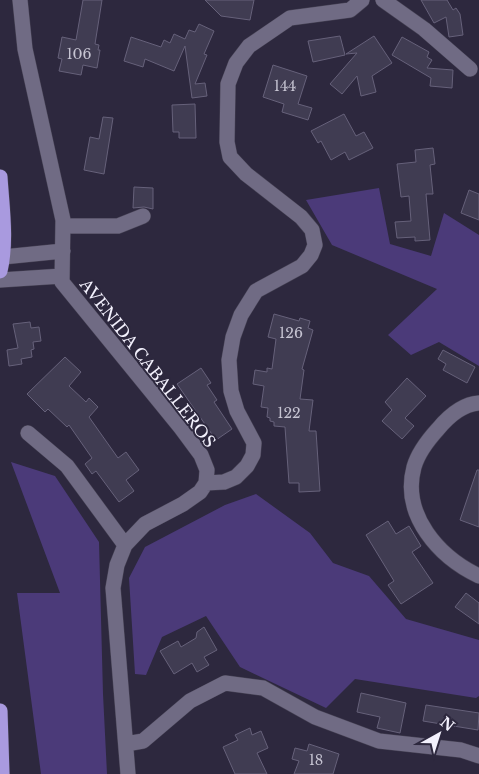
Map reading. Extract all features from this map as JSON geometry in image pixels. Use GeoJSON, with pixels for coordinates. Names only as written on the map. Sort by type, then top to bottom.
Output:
{"type":"FeatureCollection","features":[{"type":"Feature","properties":{"kind":"highway"},"geometry":{"type":"LineString","coordinates":[[0,177],[2,264]]}},
{"type":"Feature","properties":{"kind":"highway"},"geometry":{"type":"LineString","coordinates":[[0,712],[3,748],[8,774]]}},
{"type":"Feature","properties":{"kind":"highway"},"geometry":{"type":"LineString","coordinates":[[2,774],[3,748]]}},
{"type":"Feature","properties":{"kind":"street","name":"AVENIDA CABALLEROS"},"geometry":{"type":"LineString","coordinates":[[20,0],[25,49],[63,226],[62,282],[201,456],[206,470],[206,483]]}},
{"type":"Feature","properties":{"kind":"street"},"geometry":{"type":"LineString","coordinates":[[128,774],[113,588],[117,565],[124,546],[145,524],[183,504],[200,492],[206,483],[224,482],[236,477],[247,466],[253,454],[254,443],[237,411],[231,391],[229,360],[233,337],[241,315],[256,291],[302,266],[311,255],[315,245],[312,230],[301,217],[246,174],[230,157],[227,142],[228,84],[236,63],[249,46],[290,18],[350,10],[362,0]]}},
{"type":"Feature","properties":{"kind":"street"},"geometry":{"type":"LineString","coordinates":[[383,0],[424,29],[470,69]]}},
{"type":"Feature","properties":{"kind":"street"},"geometry":{"type":"LineString","coordinates":[[63,226],[118,226],[143,216]]}},
{"type":"Feature","properties":{"kind":"street"},"geometry":{"type":"LineString","coordinates":[[2,264],[63,251]]}},
{"type":"Feature","properties":{"kind":"street"},"geometry":{"type":"LineString","coordinates":[[0,280],[62,276]]}},
{"type":"Feature","properties":{"kind":"street"},"geometry":{"type":"LineString","coordinates":[[479,403],[454,412],[429,439],[413,468],[411,500],[418,519],[434,544],[460,567],[479,576]]}},
{"type":"Feature","properties":{"kind":"street"},"geometry":{"type":"LineString","coordinates":[[28,433],[67,466],[124,546]]}},
{"type":"Feature","properties":{"kind":"street"},"geometry":{"type":"LineString","coordinates":[[126,744],[143,741],[190,701],[225,683],[263,688],[314,717],[379,741],[461,750],[479,756]]}},
{"type":"Feature","properties":{"kind":"shaded area"},"geometry":{"type":"Polygon","coordinates":[[[379,188],[390,244],[431,256],[444,213],[479,235],[479,366],[439,342],[411,355],[388,335],[437,289],[332,245],[306,200],[379,188]]]}},
{"type":"Feature","properties":{"kind":"shaded area"},"geometry":{"type":"Polygon","coordinates":[[[11,462],[55,476],[99,542],[107,774],[41,774],[17,593],[60,593],[11,462]]]}},
{"type":"Feature","properties":{"kind":"shaded area"},"geometry":{"type":"Polygon","coordinates":[[[256,494],[310,533],[333,563],[369,576],[406,619],[479,640],[479,696],[476,698],[355,679],[326,708],[240,667],[206,616],[162,637],[146,675],[135,674],[129,578],[145,547],[225,505],[256,494]]]}},
{"type":"Feature","properties":{"kind":"building"},"geometry":{"type":"Polygon","coordinates":[[[83,0],[102,0],[95,44],[99,45],[98,50],[100,50],[97,68],[83,65],[81,75],[59,71],[62,59],[58,58],[62,37],[76,40],[83,0]]]}},
{"type":"Feature","properties":{"kind":"building"},"geometry":{"type":"Polygon","coordinates":[[[205,0],[254,0],[250,20],[221,16],[205,0]]]}},
{"type":"Feature","properties":{"kind":"building"},"geometry":{"type":"Polygon","coordinates":[[[421,0],[447,0],[453,10],[456,8],[460,14],[463,35],[449,37],[446,17],[434,23],[421,0]]]}},
{"type":"Feature","properties":{"kind":"building"},"geometry":{"type":"Polygon","coordinates":[[[199,24],[214,31],[204,54],[207,55],[195,84],[205,83],[207,96],[192,98],[185,46],[174,71],[145,59],[143,67],[124,61],[131,37],[161,47],[164,40],[170,43],[174,34],[185,39],[189,30],[195,32],[199,24]]]}},
{"type":"Feature","properties":{"kind":"building"},"geometry":{"type":"Polygon","coordinates":[[[340,36],[345,55],[313,62],[308,41],[340,36]]]}},
{"type":"Feature","properties":{"kind":"building"},"geometry":{"type":"Polygon","coordinates":[[[374,36],[392,63],[372,76],[376,92],[361,96],[357,76],[342,94],[330,84],[357,53],[346,54],[374,36]]]}},
{"type":"Feature","properties":{"kind":"building"},"geometry":{"type":"Polygon","coordinates":[[[402,37],[429,52],[427,57],[432,60],[427,68],[453,70],[452,88],[430,86],[431,78],[392,55],[402,37]]]}},
{"type":"Feature","properties":{"kind":"building"},"geometry":{"type":"Polygon","coordinates":[[[273,65],[307,76],[298,104],[312,108],[308,120],[282,112],[284,104],[263,97],[273,65]]]}},
{"type":"Feature","properties":{"kind":"building"},"geometry":{"type":"Polygon","coordinates":[[[195,104],[196,138],[179,138],[179,132],[173,132],[172,105],[195,104]]]}},
{"type":"Feature","properties":{"kind":"building"},"geometry":{"type":"Polygon","coordinates":[[[344,114],[356,136],[364,132],[373,148],[349,160],[345,152],[331,160],[321,141],[318,143],[311,131],[344,114]]]}},
{"type":"Feature","properties":{"kind":"building"},"geometry":{"type":"Polygon","coordinates":[[[103,117],[113,118],[104,174],[84,170],[90,137],[99,139],[103,117]]]}},
{"type":"Feature","properties":{"kind":"building"},"geometry":{"type":"Polygon","coordinates":[[[433,148],[435,164],[430,165],[433,194],[426,194],[430,240],[415,241],[415,237],[397,238],[395,222],[411,221],[409,196],[401,197],[397,164],[416,162],[415,150],[433,148]]]}},
{"type":"Feature","properties":{"kind":"building"},"geometry":{"type":"Polygon","coordinates":[[[134,187],[153,188],[153,209],[144,207],[133,208],[134,187]]]}},
{"type":"Feature","properties":{"kind":"building"},"geometry":{"type":"Polygon","coordinates":[[[469,190],[479,194],[479,220],[461,213],[469,190]]]}},
{"type":"Feature","properties":{"kind":"building"},"geometry":{"type":"Polygon","coordinates":[[[274,314],[299,321],[300,318],[310,321],[308,328],[313,330],[302,369],[304,370],[300,399],[313,400],[309,431],[316,431],[320,491],[299,492],[299,483],[289,483],[285,427],[274,426],[274,422],[270,421],[270,418],[267,417],[268,408],[261,407],[264,386],[253,384],[255,370],[267,372],[267,368],[272,369],[276,339],[268,337],[274,314]]]}},
{"type":"Feature","properties":{"kind":"building"},"geometry":{"type":"Polygon","coordinates":[[[30,322],[31,328],[39,327],[41,341],[33,342],[32,357],[21,359],[22,364],[9,366],[7,350],[18,348],[13,324],[30,322]]]}},
{"type":"Feature","properties":{"kind":"building"},"geometry":{"type":"Polygon","coordinates":[[[443,350],[475,367],[467,383],[443,370],[446,364],[438,359],[443,350]]]}},
{"type":"Feature","properties":{"kind":"building"},"geometry":{"type":"Polygon","coordinates":[[[65,357],[81,372],[69,386],[86,402],[89,398],[98,407],[89,417],[118,458],[126,452],[139,470],[126,480],[134,491],[119,502],[96,471],[92,474],[85,464],[92,458],[69,425],[67,427],[48,409],[45,412],[27,394],[65,357]]]}},
{"type":"Feature","properties":{"kind":"building"},"geometry":{"type":"Polygon","coordinates":[[[201,368],[211,383],[207,385],[217,400],[214,402],[232,429],[216,440],[177,384],[201,368]]]}},
{"type":"Feature","properties":{"kind":"building"},"geometry":{"type":"Polygon","coordinates":[[[407,378],[426,396],[405,418],[414,426],[402,439],[382,421],[392,410],[385,402],[407,378]]]}},
{"type":"Feature","properties":{"kind":"building"},"geometry":{"type":"Polygon","coordinates":[[[477,470],[479,470],[479,527],[460,520],[477,470]]]}},
{"type":"Feature","properties":{"kind":"building"},"geometry":{"type":"Polygon","coordinates":[[[388,521],[396,534],[409,526],[421,546],[412,552],[433,583],[401,604],[388,585],[394,581],[366,535],[388,521]]]}},
{"type":"Feature","properties":{"kind":"building"},"geometry":{"type":"Polygon","coordinates":[[[466,593],[479,603],[479,624],[455,607],[466,593]]]}},
{"type":"Feature","properties":{"kind":"building"},"geometry":{"type":"Polygon","coordinates":[[[204,627],[217,650],[204,657],[209,665],[197,672],[192,663],[174,674],[160,651],[178,641],[181,647],[196,638],[197,632],[204,627]]]}},
{"type":"Feature","properties":{"kind":"building"},"geometry":{"type":"Polygon","coordinates":[[[361,693],[406,703],[400,733],[377,728],[380,717],[357,712],[361,693]]]}},
{"type":"Feature","properties":{"kind":"building"},"geometry":{"type":"Polygon","coordinates":[[[426,705],[479,713],[478,730],[423,721],[426,705]]]}},
{"type":"Feature","properties":{"kind":"building"},"geometry":{"type":"Polygon","coordinates":[[[250,728],[252,735],[261,731],[268,748],[257,753],[267,774],[235,774],[223,747],[238,740],[235,735],[250,728]]]}},
{"type":"Feature","properties":{"kind":"building"},"geometry":{"type":"Polygon","coordinates":[[[309,744],[339,754],[333,774],[294,774],[299,761],[292,759],[295,748],[307,751],[309,744]]]}}]}
